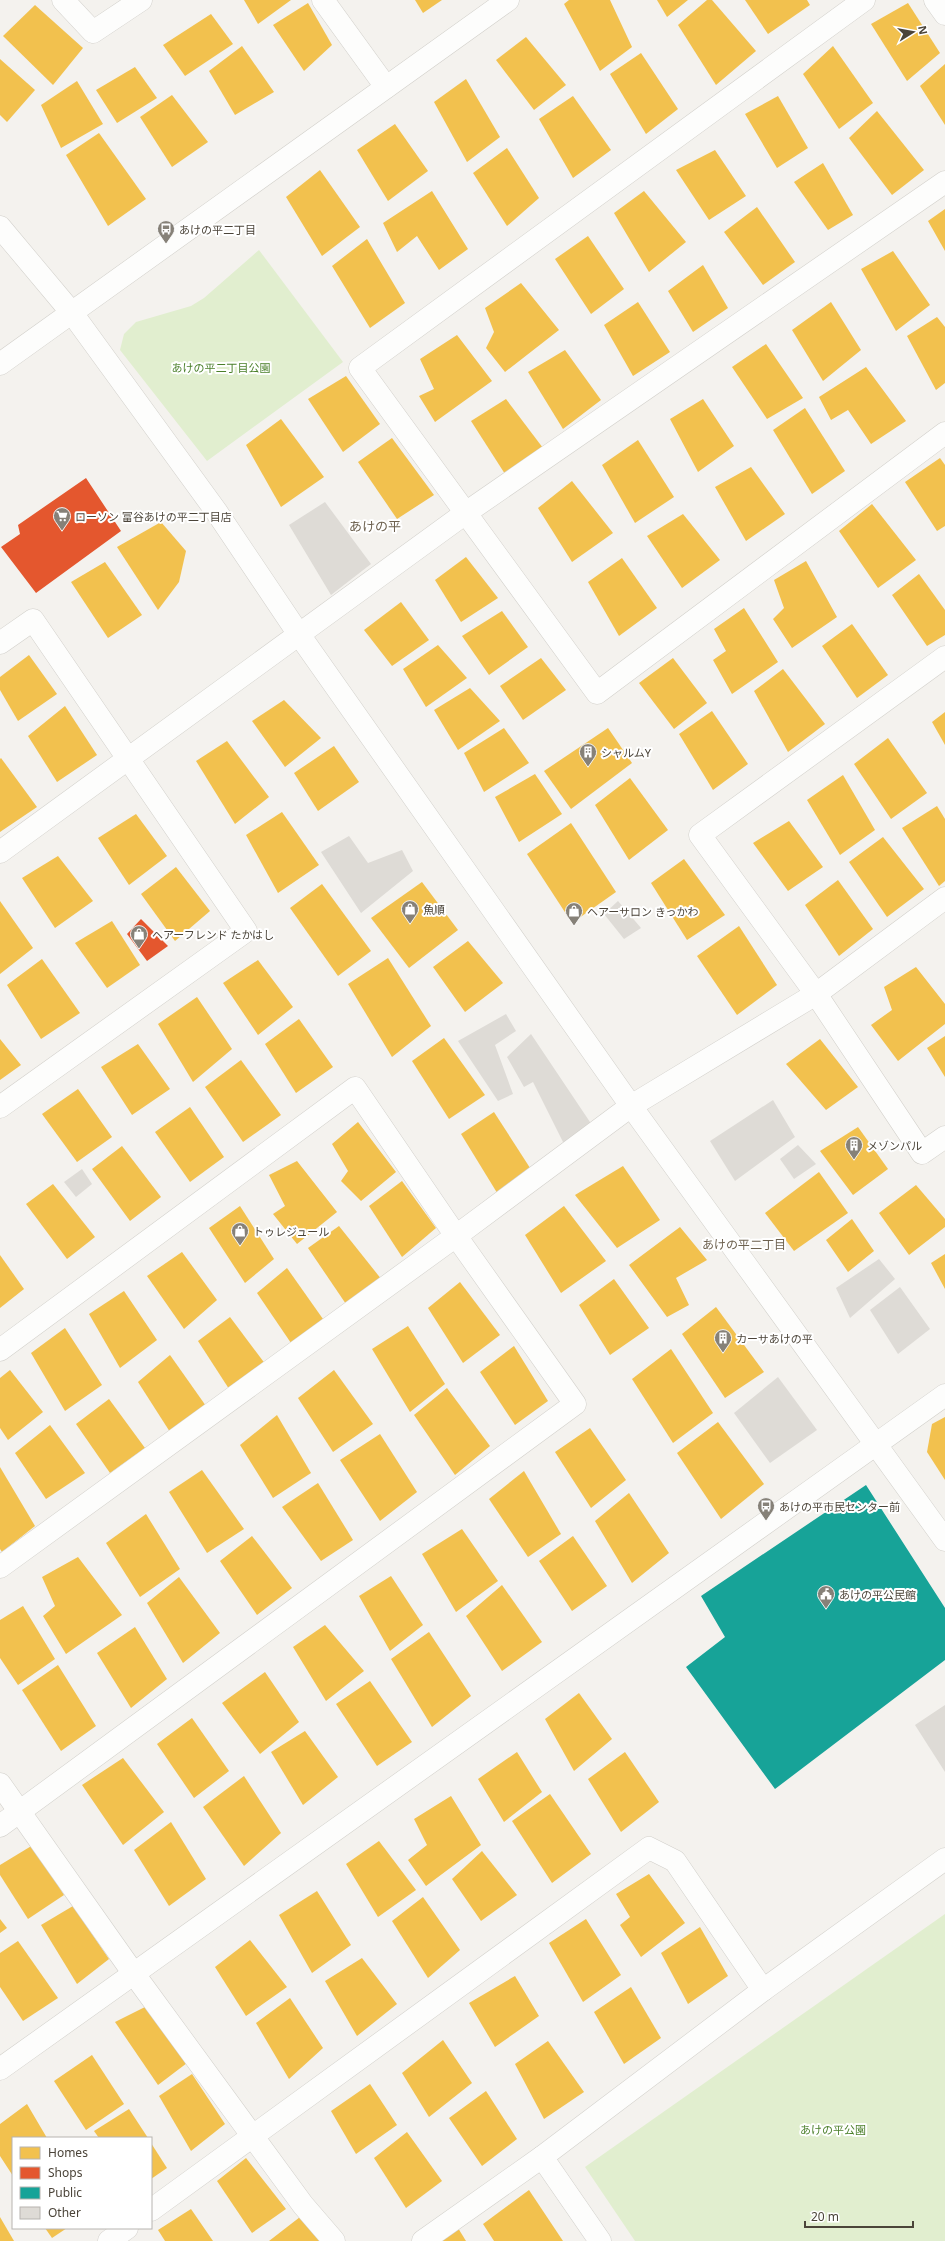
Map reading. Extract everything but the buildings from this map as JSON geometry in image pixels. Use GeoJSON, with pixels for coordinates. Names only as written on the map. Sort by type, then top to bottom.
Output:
{"type":"FeatureCollection","features":[{"type":"Feature","properties":{"kind":"street"},"geometry":{"type":"LineString","coordinates":[[63,0],[93,32],[141,0]]}},
{"type":"Feature","properties":{"kind":"street"},"geometry":{"type":"LineString","coordinates":[[323,0],[386,87]]}},
{"type":"Feature","properties":{"kind":"street"},"geometry":{"type":"LineString","coordinates":[[0,364],[508,0]]}},
{"type":"Feature","properties":{"kind":"street"},"geometry":{"type":"LineString","coordinates":[[864,0],[360,368],[467,512],[597,693],[945,433]]}},
{"type":"Feature","properties":{"kind":"street"},"geometry":{"type":"LineString","coordinates":[[935,0],[945,14]]}},
{"type":"Feature","properties":{"kind":"street"},"geometry":{"type":"LineString","coordinates":[[0,852],[298,633],[467,512],[945,182]]}},
{"type":"Feature","properties":{"kind":"street"},"geometry":{"type":"LineString","coordinates":[[0,227],[72,313],[216,510],[298,633],[631,1106],[878,1444],[945,1540]]}},
{"type":"Feature","properties":{"kind":"street"},"geometry":{"type":"LineString","coordinates":[[0,643],[33,620],[127,759],[246,930],[0,1107]]}},
{"type":"Feature","properties":{"kind":"street"},"geometry":{"type":"LineString","coordinates":[[945,656],[700,835],[816,994],[922,1153],[945,1137]]}},
{"type":"Feature","properties":{"kind":"street"},"geometry":{"type":"LineString","coordinates":[[0,1567],[456,1236],[631,1106],[816,994],[945,898]]}},
{"type":"Feature","properties":{"kind":"street"},"geometry":{"type":"LineString","coordinates":[[0,1350],[355,1088],[456,1236],[575,1404],[0,1826]]}},
{"type":"Feature","properties":{"kind":"street"},"geometry":{"type":"LineString","coordinates":[[0,2069],[945,1395]]}},
{"type":"Feature","properties":{"kind":"street"},"geometry":{"type":"LineString","coordinates":[[0,1784],[134,1974],[303,2205],[334,2241]]}},
{"type":"Feature","properties":{"kind":"street"},"geometry":{"type":"LineString","coordinates":[[152,2209],[649,1848],[675,1861],[763,1990]]}},
{"type":"Feature","properties":{"kind":"street"},"geometry":{"type":"LineString","coordinates":[[423,2241],[542,2157],[763,1990],[945,1859]]}},
{"type":"Feature","properties":{"kind":"street"},"geometry":{"type":"LineString","coordinates":[[542,2157],[600,2241]]}},
{"type":"Feature","properties":{"kind":"street"},"geometry":{"type":"LineString","coordinates":[[109,2241],[126,2229]]}},
{"type":"Feature","properties":{"kind":"green space","name":"あけの平二丁目公園"},"geometry":{"type":"Polygon","coordinates":[[[259,250],[343,362],[207,461],[120,350],[124,334],[136,322],[191,306],[204,298],[259,250]]]}},
{"type":"Feature","properties":{"kind":"green space","name":"あけの平公園"},"geometry":{"type":"Polygon","coordinates":[[[945,1914],[945,2241],[635,2241],[585,2167],[945,1914]]]}},
{"type":"Feature","properties":{"kind":"place","name":"あけの平二丁目"},"geometry":{"type":"Point","coordinates":[166,244]}},
{"type":"Feature","properties":{"kind":"place","name":"ローソン 富谷あけの平二丁目店"},"geometry":{"type":"Point","coordinates":[62,531]}},
{"type":"Feature","properties":{"kind":"place","name":"シャルムY"},"geometry":{"type":"Point","coordinates":[588,767]}},
{"type":"Feature","properties":{"kind":"place","name":"魚順"},"geometry":{"type":"Point","coordinates":[410,924]}},
{"type":"Feature","properties":{"kind":"place","name":"ヘアーサロン きっかわ"},"geometry":{"type":"Point","coordinates":[574,926]}},
{"type":"Feature","properties":{"kind":"place","name":"ヘアーフレンド たかはし"},"geometry":{"type":"Point","coordinates":[139,949]}},
{"type":"Feature","properties":{"kind":"place","name":"メゾンパル"},"geometry":{"type":"Point","coordinates":[854,1160]}},
{"type":"Feature","properties":{"kind":"place","name":"トゥレジュール"},"geometry":{"type":"Point","coordinates":[240,1246]}},
{"type":"Feature","properties":{"kind":"place","name":"カーサあけの平"},"geometry":{"type":"Point","coordinates":[723,1353]}},
{"type":"Feature","properties":{"kind":"place","name":"あけの平市民センター前"},"geometry":{"type":"Point","coordinates":[766,1521]}},
{"type":"Feature","properties":{"kind":"place","name":"あけの平公民館"},"geometry":{"type":"Point","coordinates":[826,1609]}},
{"type":"Feature","properties":{"kind":"district","name":"あけの平"},"geometry":{"type":"Point","coordinates":[375,526]}},
{"type":"Feature","properties":{"kind":"district","name":"あけの平二丁目"},"geometry":{"type":"Point","coordinates":[744,1244]}}]}
